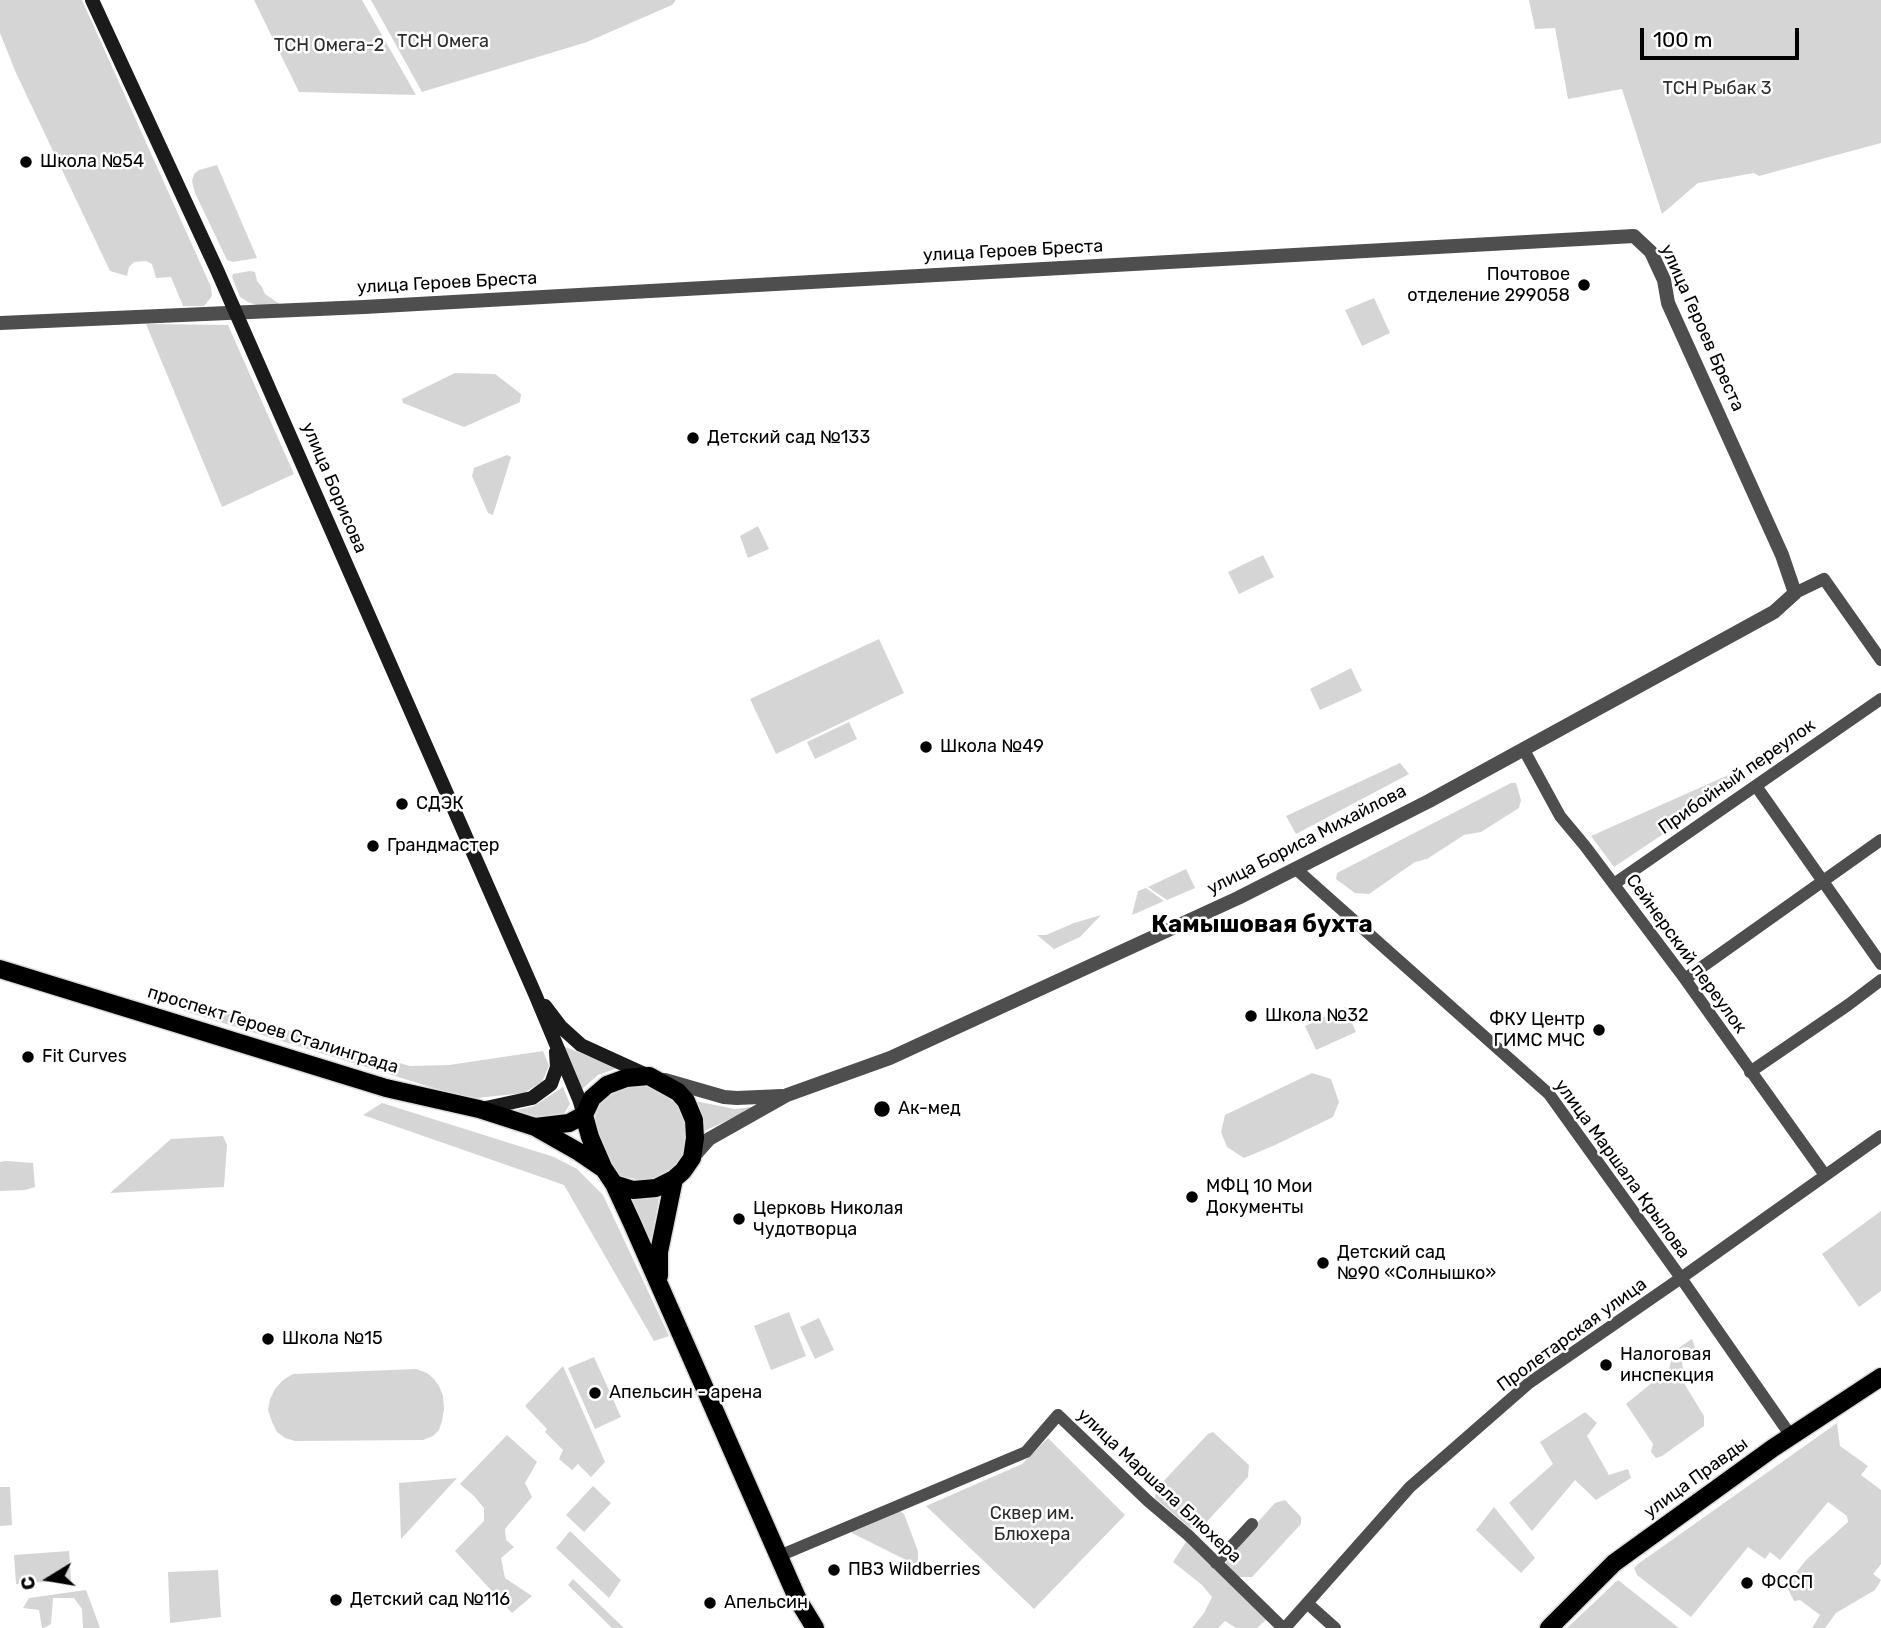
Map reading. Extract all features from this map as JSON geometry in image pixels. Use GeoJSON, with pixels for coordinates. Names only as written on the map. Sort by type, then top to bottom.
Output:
{"type":"FeatureCollection","features":[{"type":"Feature","properties":{"kind":"main road","name":"улица Борисова"},"geometry":{"type":"LineString","coordinates":[[92,0],[235,313],[535,994],[584,1115]]}},
{"type":"Feature","properties":{"kind":"main road","name":"проспект Героев Сталинграда"},"geometry":{"type":"LineString","coordinates":[[0,969],[386,1088],[479,1109],[535,1128],[586,1156],[609,1177]]}},
{"type":"Feature","properties":{"kind":"main road","name":"улица Борисова"},"geometry":{"type":"LineString","coordinates":[[535,994],[561,1027],[581,1045],[649,1076]]}},
{"type":"Feature","properties":{"kind":"main road"},"geometry":{"type":"LineString","coordinates":[[479,1109],[532,1098],[551,1084],[557,1067],[555,1043]]}},
{"type":"Feature","properties":{"kind":"main road"},"geometry":{"type":"LineString","coordinates":[[609,1177],[633,1190],[656,1188],[683,1171],[692,1158],[694,1120],[686,1101],[678,1092],[649,1076],[626,1078],[607,1085],[592,1098],[584,1115],[590,1137],[659,1283],[798,1600],[815,1628]]}},
{"type":"Feature","properties":{"kind":"main road","name":"проспект Героев Сталинграда"},"geometry":{"type":"LineString","coordinates":[[535,1128],[569,1123],[584,1115]]}},
{"type":"Feature","properties":{"kind":"main road"},"geometry":{"type":"LineString","coordinates":[[659,1283],[659,1252],[674,1179]]}},
{"type":"Feature","properties":{"kind":"main road","name":"улица Правды"},"geometry":{"type":"LineString","coordinates":[[1549,1628],[1614,1563],[1791,1436],[1881,1377]]}},
{"type":"Feature","properties":{"kind":"street","name":"улица Героев Бреста"},"geometry":{"type":"LineString","coordinates":[[0,323],[495,300],[1634,236],[1651,252],[1664,281],[1668,303],[1782,555],[1795,593]]}},
{"type":"Feature","properties":{"kind":"street","name":"улица Бориса Михайлова"},"geometry":{"type":"LineString","coordinates":[[692,1158],[709,1139],[787,1096],[890,1058],[1238,898],[1429,801],[1774,612],[1795,593],[1824,579],[1881,660]]}},
{"type":"Feature","properties":{"kind":"street","name":"Прибойный переулок"},"geometry":{"type":"LineString","coordinates":[[1614,884],[1881,699]]}},
{"type":"Feature","properties":{"kind":"street","name":"Сейнерский переулок"},"geometry":{"type":"LineString","coordinates":[[1524,750],[1560,816],[1685,979],[1825,1175]]}},
{"type":"Feature","properties":{"kind":"street"},"geometry":{"type":"LineString","coordinates":[[1756,786],[1881,964]]}},
{"type":"Feature","properties":{"kind":"street"},"geometry":{"type":"LineString","coordinates":[[1685,979],[1881,840]]}},
{"type":"Feature","properties":{"kind":"street","name":"улица Маршала Крылова"},"geometry":{"type":"LineString","coordinates":[[1296,869],[1549,1094],[1791,1436]]}},
{"type":"Feature","properties":{"kind":"street"},"geometry":{"type":"LineString","coordinates":[[1751,1072],[1881,980]]}},
{"type":"Feature","properties":{"kind":"street","name":"улица Бориса Михайлова"},"geometry":{"type":"LineString","coordinates":[[649,1076],[724,1097],[787,1096]]}},
{"type":"Feature","properties":{"kind":"street","name":"Пролетарская улица"},"geometry":{"type":"LineString","coordinates":[[1284,1628],[1410,1487],[1529,1383],[1881,1136]]}},
{"type":"Feature","properties":{"kind":"street","name":"улица Маршала Блюхера"},"geometry":{"type":"LineString","coordinates":[[779,1556],[1026,1452],[1058,1415],[1284,1628]]}},
{"type":"Feature","properties":{"kind":"street"},"geometry":{"type":"LineString","coordinates":[[1216,1563],[1251,1524]]}},
{"type":"Feature","properties":{"kind":"street"},"geometry":{"type":"LineString","coordinates":[[1307,1603],[1335,1628]]}},
{"type":"Feature","properties":{"kind":"green space"},"geometry":{"type":"Polygon","coordinates":[[[0,0],[82,0],[211,287],[212,296],[204,306],[183,306],[171,277],[156,278],[152,264],[146,261],[134,262],[129,267],[127,276],[110,271],[16,73],[0,33],[0,0]]]}},
{"type":"Feature","properties":{"kind":"green space","name":"ТСН Омега-2"},"geometry":{"type":"Polygon","coordinates":[[[254,0],[362,0],[416,95],[299,92],[254,0]]]}},
{"type":"Feature","properties":{"kind":"green space","name":"ТСН Омега"},"geometry":{"type":"Polygon","coordinates":[[[371,0],[676,0],[672,5],[587,42],[422,92],[371,0]]]}},
{"type":"Feature","properties":{"kind":"green space","name":"ТСН Рыбак 3"},"geometry":{"type":"Polygon","coordinates":[[[1529,0],[1881,0],[1881,143],[1759,176],[1754,173],[1698,183],[1662,214],[1622,89],[1568,99],[1555,28],[1535,29],[1529,0]]]}},
{"type":"Feature","properties":{"kind":"green space"},"geometry":{"type":"Polygon","coordinates":[[[217,165],[257,258],[233,262],[227,260],[195,193],[192,181],[194,174],[217,165]]]}},
{"type":"Feature","properties":{"kind":"green space"},"geometry":{"type":"Polygon","coordinates":[[[255,272],[265,294],[281,305],[265,308],[240,297],[233,274],[255,272]]]}},
{"type":"Feature","properties":{"kind":"green space"},"geometry":{"type":"Polygon","coordinates":[[[1374,298],[1390,333],[1362,346],[1345,310],[1374,298]]]}},
{"type":"Feature","properties":{"kind":"green space"},"geometry":{"type":"Polygon","coordinates":[[[146,324],[228,325],[294,474],[222,507],[146,324]]]}},
{"type":"Feature","properties":{"kind":"green space"},"geometry":{"type":"Polygon","coordinates":[[[455,373],[495,374],[521,394],[520,402],[464,427],[403,403],[402,399],[455,373]]]}},
{"type":"Feature","properties":{"kind":"green space"},"geometry":{"type":"Polygon","coordinates":[[[507,455],[511,457],[493,515],[488,513],[472,476],[474,468],[507,455]]]}},
{"type":"Feature","properties":{"kind":"green space"},"geometry":{"type":"Polygon","coordinates":[[[758,526],[769,549],[748,558],[740,536],[758,526]]]}},
{"type":"Feature","properties":{"kind":"green space"},"geometry":{"type":"Polygon","coordinates":[[[1263,555],[1274,577],[1239,594],[1228,572],[1263,555]]]}},
{"type":"Feature","properties":{"kind":"green space"},"geometry":{"type":"Polygon","coordinates":[[[879,639],[904,693],[776,754],[750,699],[879,639]]]}},
{"type":"Feature","properties":{"kind":"green space"},"geometry":{"type":"Polygon","coordinates":[[[1351,668],[1362,691],[1320,710],[1310,689],[1351,668]]]}},
{"type":"Feature","properties":{"kind":"green space"},"geometry":{"type":"Polygon","coordinates":[[[849,722],[857,739],[815,759],[807,742],[849,722]]]}},
{"type":"Feature","properties":{"kind":"green space"},"geometry":{"type":"Polygon","coordinates":[[[1400,763],[1409,774],[1296,834],[1286,816],[1400,763]]]}},
{"type":"Feature","properties":{"kind":"green space"},"geometry":{"type":"Polygon","coordinates":[[[1733,773],[1741,782],[1614,867],[1591,836],[1733,773]]]}},
{"type":"Feature","properties":{"kind":"green space"},"geometry":{"type":"Polygon","coordinates":[[[1511,783],[1516,783],[1521,800],[1519,808],[1481,832],[1464,835],[1427,859],[1415,862],[1369,894],[1355,893],[1336,879],[1337,873],[1511,783]]]}},
{"type":"Feature","properties":{"kind":"green space"},"geometry":{"type":"Polygon","coordinates":[[[1186,869],[1195,888],[1167,900],[1148,887],[1186,869]]]}},
{"type":"Feature","properties":{"kind":"green space"},"geometry":{"type":"Polygon","coordinates":[[[1146,888],[1164,901],[1132,915],[1138,891],[1146,888]]]}},
{"type":"Feature","properties":{"kind":"green space"},"geometry":{"type":"Polygon","coordinates":[[[1101,915],[1080,937],[1054,949],[1037,935],[1046,935],[1101,915]]]}},
{"type":"Feature","properties":{"kind":"green space"},"geometry":{"type":"Polygon","coordinates":[[[177,998],[410,1066],[449,1065],[543,1051],[549,1066],[542,1082],[524,1093],[477,1098],[450,1093],[184,1011],[177,998]]]}},
{"type":"Feature","properties":{"kind":"green space"},"geometry":{"type":"Polygon","coordinates":[[[1345,1007],[1356,1032],[1316,1050],[1305,1026],[1345,1007]]]}},
{"type":"Feature","properties":{"kind":"green space"},"geometry":{"type":"Polygon","coordinates":[[[563,1046],[618,1068],[598,1075],[582,1089],[563,1046]]]}},
{"type":"Feature","properties":{"kind":"green space"},"geometry":{"type":"Polygon","coordinates":[[[1312,1073],[1331,1079],[1339,1102],[1333,1117],[1244,1158],[1227,1147],[1221,1132],[1225,1115],[1312,1073]]]}},
{"type":"Feature","properties":{"kind":"green space"},"geometry":{"type":"Polygon","coordinates":[[[648,1084],[675,1101],[684,1114],[688,1129],[687,1145],[680,1159],[669,1171],[655,1178],[640,1180],[612,1174],[593,1125],[601,1097],[612,1088],[648,1084]]]}},
{"type":"Feature","properties":{"kind":"green space"},"geometry":{"type":"Polygon","coordinates":[[[563,1087],[570,1104],[562,1117],[538,1120],[507,1112],[534,1106],[563,1087]]]}},
{"type":"Feature","properties":{"kind":"green space"},"geometry":{"type":"Polygon","coordinates":[[[695,1101],[735,1109],[759,1106],[702,1132],[695,1101]]]}},
{"type":"Feature","properties":{"kind":"green space"},"geometry":{"type":"Polygon","coordinates":[[[382,1103],[554,1157],[577,1169],[603,1195],[669,1336],[654,1341],[564,1185],[363,1115],[382,1103]]]}},
{"type":"Feature","properties":{"kind":"green space"},"geometry":{"type":"Polygon","coordinates":[[[223,1136],[227,1145],[224,1187],[110,1193],[171,1139],[223,1136]]]}},
{"type":"Feature","properties":{"kind":"green space"},"geometry":{"type":"Polygon","coordinates":[[[0,1162],[33,1163],[35,1187],[0,1191],[0,1162]]]}},
{"type":"Feature","properties":{"kind":"green space"},"geometry":{"type":"Polygon","coordinates":[[[660,1193],[650,1246],[629,1198],[660,1193]]]}},
{"type":"Feature","properties":{"kind":"green space"},"geometry":{"type":"Polygon","coordinates":[[[1881,1211],[1881,1291],[1859,1307],[1822,1254],[1881,1211]]]}},
{"type":"Feature","properties":{"kind":"green space"},"geometry":{"type":"Polygon","coordinates":[[[789,1312],[806,1356],[771,1370],[754,1326],[789,1312]]]}},
{"type":"Feature","properties":{"kind":"green space"},"geometry":{"type":"Polygon","coordinates":[[[819,1318],[834,1350],[815,1359],[800,1327],[819,1318]]]}},
{"type":"Feature","properties":{"kind":"green space"},"geometry":{"type":"Polygon","coordinates":[[[1692,1339],[1695,1347],[1682,1362],[1685,1385],[1704,1416],[1704,1426],[1656,1458],[1651,1452],[1653,1444],[1626,1404],[1669,1369],[1674,1351],[1692,1339]]]}},
{"type":"Feature","properties":{"kind":"green space","name":"Апельсин - арена"},"geometry":{"type":"Polygon","coordinates":[[[594,1357],[621,1417],[595,1429],[568,1368],[594,1357]]]}},
{"type":"Feature","properties":{"kind":"green space"},"geometry":{"type":"Polygon","coordinates":[[[563,1366],[605,1462],[591,1477],[578,1464],[572,1470],[559,1459],[563,1450],[525,1406],[563,1366]]]}},
{"type":"Feature","properties":{"kind":"green space"},"geometry":{"type":"Polygon","coordinates":[[[416,1369],[434,1379],[443,1396],[444,1409],[439,1430],[423,1440],[295,1441],[277,1432],[268,1410],[275,1389],[293,1374],[416,1369]]]}},
{"type":"Feature","properties":{"kind":"green space"},"geometry":{"type":"Polygon","coordinates":[[[1585,1412],[1597,1423],[1587,1436],[1609,1475],[1628,1469],[1631,1478],[1596,1500],[1575,1480],[1532,1531],[1509,1503],[1553,1464],[1540,1442],[1585,1412]]]}},
{"type":"Feature","properties":{"kind":"green space"},"geometry":{"type":"Polygon","coordinates":[[[1837,1423],[1840,1446],[1868,1466],[1861,1475],[1881,1490],[1881,1564],[1873,1574],[1881,1580],[1875,1590],[1836,1613],[1825,1628],[1812,1628],[1820,1615],[1800,1600],[1794,1601],[1786,1585],[1807,1559],[1848,1522],[1847,1516],[1828,1502],[1780,1560],[1770,1552],[1765,1559],[1748,1547],[1691,1617],[1637,1575],[1634,1568],[1638,1564],[1837,1423]]]}},
{"type":"Feature","properties":{"kind":"green space"},"geometry":{"type":"Polygon","coordinates":[[[1213,1432],[1249,1465],[1248,1477],[1200,1529],[1190,1528],[1155,1498],[1156,1489],[1208,1434],[1213,1432]]]}},
{"type":"Feature","properties":{"kind":"green space"},"geometry":{"type":"Polygon","coordinates":[[[507,1435],[537,1462],[525,1483],[532,1497],[505,1529],[506,1540],[514,1547],[501,1558],[505,1578],[532,1596],[512,1613],[455,1551],[484,1521],[484,1508],[460,1484],[507,1435]]]}},
{"type":"Feature","properties":{"kind":"green space","name":"Сквер им. Блюхера"},"geometry":{"type":"Polygon","coordinates":[[[1048,1438],[1125,1515],[1034,1609],[926,1506],[1022,1464],[1048,1438]]]}},
{"type":"Feature","properties":{"kind":"green space"},"geometry":{"type":"Polygon","coordinates":[[[457,1478],[401,1539],[399,1483],[457,1478]]]}},
{"type":"Feature","properties":{"kind":"green space"},"geometry":{"type":"Polygon","coordinates":[[[593,1486],[611,1503],[584,1532],[566,1515],[593,1486]]]}},
{"type":"Feature","properties":{"kind":"green space"},"geometry":{"type":"Polygon","coordinates":[[[0,1487],[10,1487],[12,1525],[0,1526],[0,1487]]]}},
{"type":"Feature","properties":{"kind":"green space"},"geometry":{"type":"Polygon","coordinates":[[[1285,1500],[1301,1517],[1301,1524],[1252,1577],[1238,1577],[1226,1566],[1227,1556],[1275,1503],[1285,1500]]]}},
{"type":"Feature","properties":{"kind":"green space"},"geometry":{"type":"Polygon","coordinates":[[[1494,1507],[1535,1558],[1521,1573],[1476,1530],[1494,1507]]]}},
{"type":"Feature","properties":{"kind":"green space"},"geometry":{"type":"Polygon","coordinates":[[[897,1509],[904,1514],[918,1551],[918,1566],[852,1533],[852,1530],[897,1509]]]}},
{"type":"Feature","properties":{"kind":"green space"},"geometry":{"type":"Polygon","coordinates":[[[570,1531],[621,1580],[609,1598],[556,1548],[570,1531]]]}},
{"type":"Feature","properties":{"kind":"green space"},"geometry":{"type":"Polygon","coordinates":[[[1186,1542],[1268,1618],[1257,1628],[1236,1628],[1225,1621],[1218,1628],[1192,1628],[1212,1597],[1202,1585],[1173,1562],[1186,1542]]]}},
{"type":"Feature","properties":{"kind":"green space"},"geometry":{"type":"Polygon","coordinates":[[[69,1551],[71,1580],[16,1584],[14,1555],[69,1551]]]}},
{"type":"Feature","properties":{"kind":"green space"},"geometry":{"type":"Polygon","coordinates":[[[218,1570],[221,1617],[170,1623],[168,1572],[218,1570]]]}},
{"type":"Feature","properties":{"kind":"green space"},"geometry":{"type":"Polygon","coordinates":[[[573,1579],[624,1628],[612,1628],[568,1585],[573,1579]]]}},
{"type":"Feature","properties":{"kind":"green space"},"geometry":{"type":"Polygon","coordinates":[[[1618,1580],[1679,1628],[1567,1628],[1618,1580]]]}},
{"type":"Feature","properties":{"kind":"green space"},"geometry":{"type":"Polygon","coordinates":[[[86,1590],[100,1628],[83,1628],[82,1609],[74,1598],[53,1598],[51,1624],[44,1628],[39,1610],[23,1608],[29,1598],[86,1590]]]}},
{"type":"Feature","properties":{"kind":"place","name":"Школа №54"},"geometry":{"type":"Point","coordinates":[26,162]}},
{"type":"Feature","properties":{"kind":"place","name":"Почтовое отделение 299058"},"geometry":{"type":"Point","coordinates":[1584,285]}},
{"type":"Feature","properties":{"kind":"place","name":"Детский сад №133"},"geometry":{"type":"Point","coordinates":[693,438]}},
{"type":"Feature","properties":{"kind":"place","name":"Школа №49"},"geometry":{"type":"Point","coordinates":[926,747]}},
{"type":"Feature","properties":{"kind":"place","name":"СДЭК"},"geometry":{"type":"Point","coordinates":[402,804]}},
{"type":"Feature","properties":{"kind":"place","name":"Грандмастер"},"geometry":{"type":"Point","coordinates":[373,846]}},
{"type":"Feature","properties":{"kind":"place","name":"Школа №32"},"geometry":{"type":"Point","coordinates":[1251,1016]}},
{"type":"Feature","properties":{"kind":"place","name":"ФКУ Центр ГИМС МЧС"},"geometry":{"type":"Point","coordinates":[1599,1030]}},
{"type":"Feature","properties":{"kind":"place","name":"Fit Curves"},"geometry":{"type":"Point","coordinates":[28,1057]}},
{"type":"Feature","properties":{"kind":"place","name":"Ак-мед"},"geometry":{"type":"Point","coordinates":[882,1109]}},
{"type":"Feature","properties":{"kind":"place","name":"МФЦ 10 Мои Документы"},"geometry":{"type":"Point","coordinates":[1192,1197]}},
{"type":"Feature","properties":{"kind":"place","name":"Церковь Николая Чудотворца"},"geometry":{"type":"Point","coordinates":[739,1219]}},
{"type":"Feature","properties":{"kind":"place","name":"Детский сад №90 «Солнышко»"},"geometry":{"type":"Point","coordinates":[1323,1263]}},
{"type":"Feature","properties":{"kind":"place","name":"Школа №15"},"geometry":{"type":"Point","coordinates":[268,1339]}},
{"type":"Feature","properties":{"kind":"place","name":"Налоговая инспекция"},"geometry":{"type":"Point","coordinates":[1606,1365]}},
{"type":"Feature","properties":{"kind":"place","name":"Апельсин - арена"},"geometry":{"type":"Point","coordinates":[595,1393]}},
{"type":"Feature","properties":{"kind":"place","name":"ПВЗ Wildberries"},"geometry":{"type":"Point","coordinates":[834,1570]}},
{"type":"Feature","properties":{"kind":"place","name":"ФССП"},"geometry":{"type":"Point","coordinates":[1747,1583]}},
{"type":"Feature","properties":{"kind":"place","name":"Детский сад №116"},"geometry":{"type":"Point","coordinates":[336,1600]}},
{"type":"Feature","properties":{"kind":"place","name":"Апельсин"},"geometry":{"type":"Point","coordinates":[710,1603]}},
{"type":"Feature","properties":{"kind":"district","name":"Камышовая бухта"},"geometry":{"type":"Point","coordinates":[1262,925]}}]}
